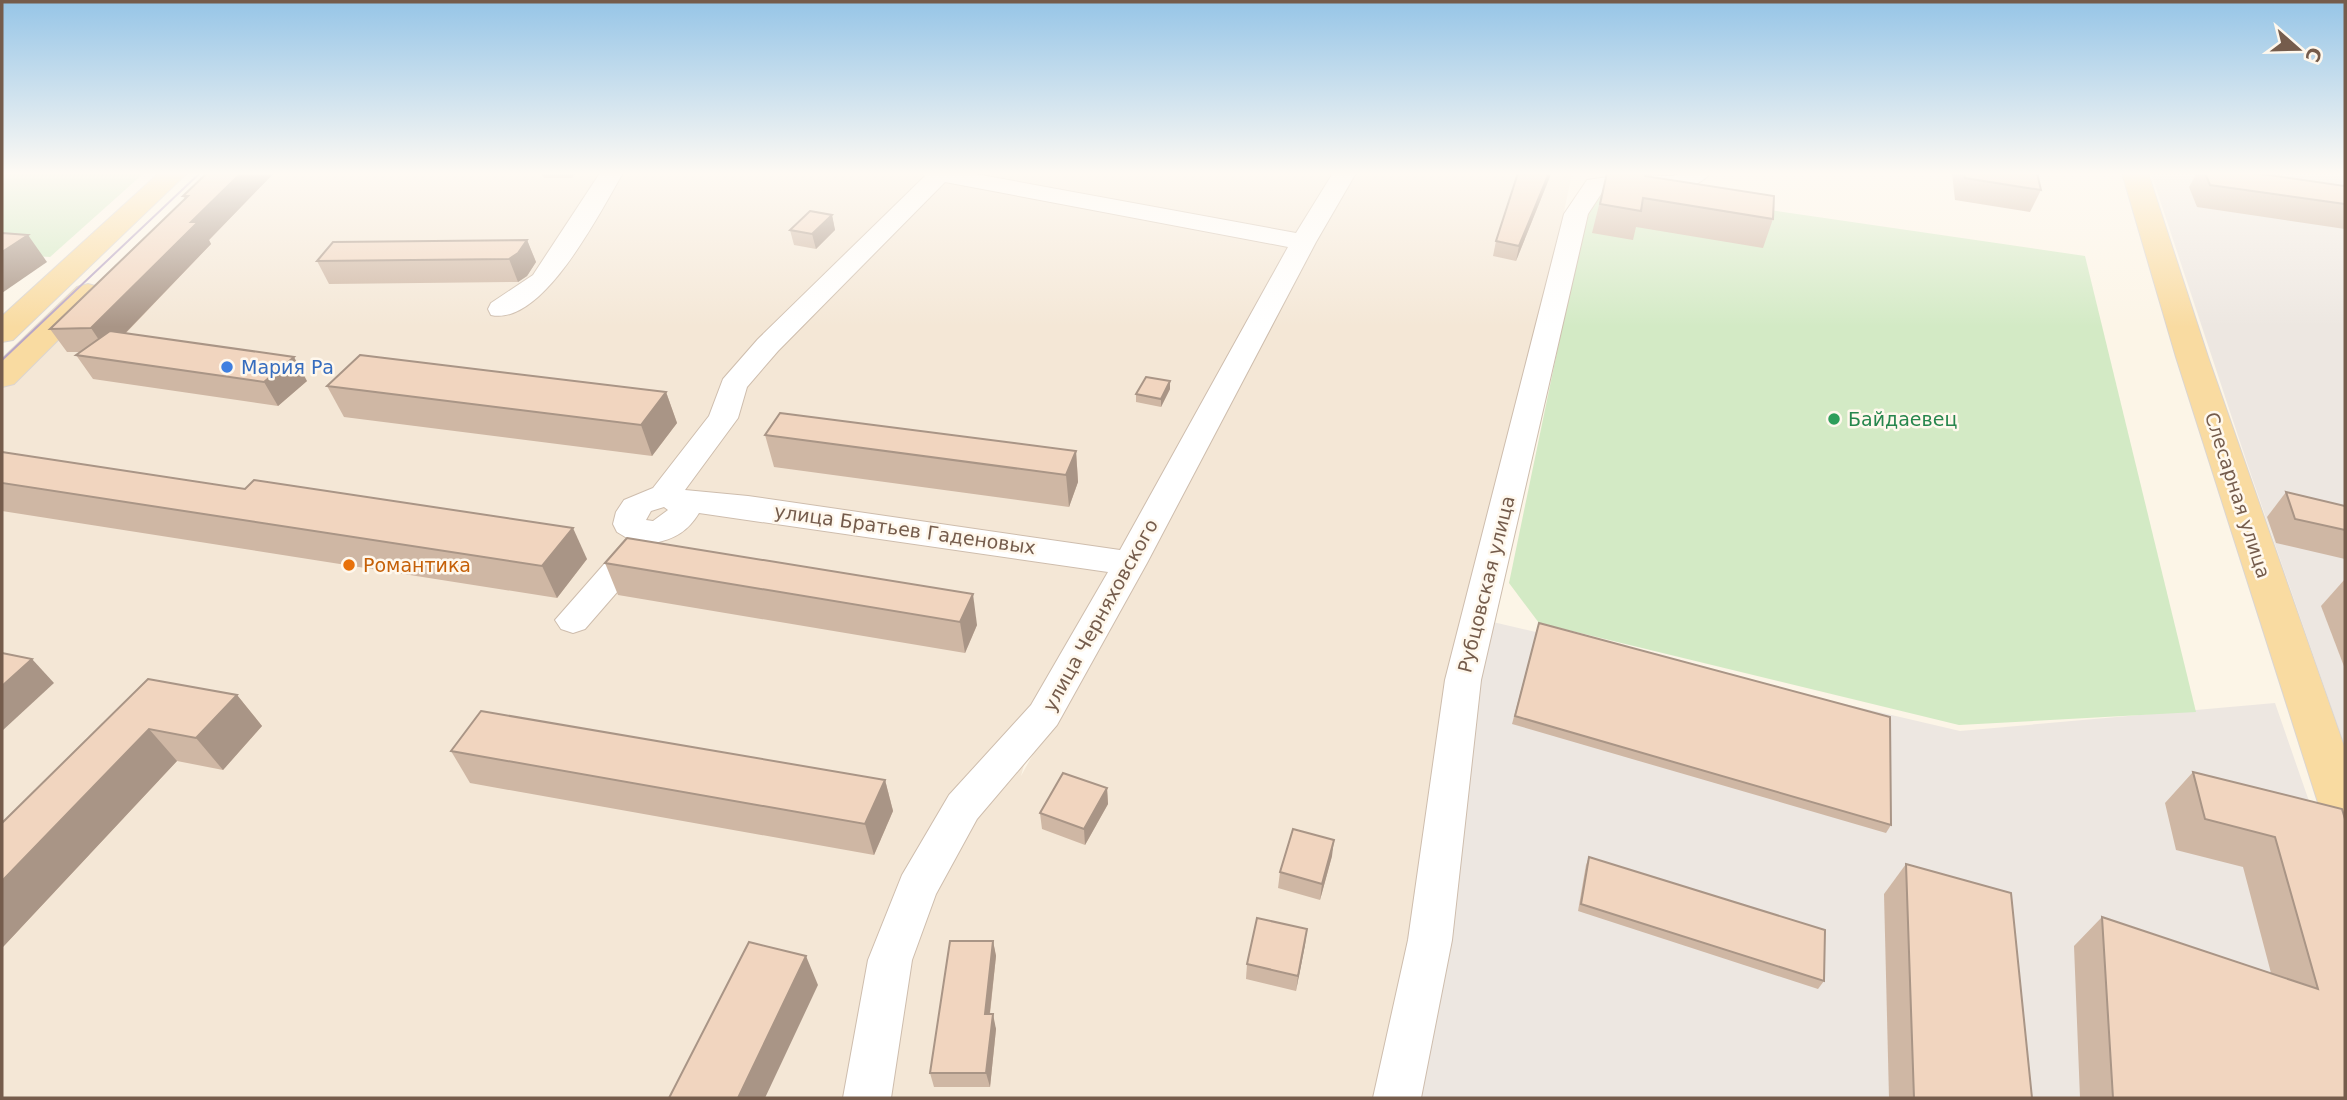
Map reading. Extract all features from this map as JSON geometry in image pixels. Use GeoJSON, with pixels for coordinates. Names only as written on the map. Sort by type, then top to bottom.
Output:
{"type":"FeatureCollection","features":[{"type":"Feature","properties":{"kind":"main road"},"geometry":{"type":"LineString","coordinates":[[2,332],[139,224]]}},
{"type":"Feature","properties":{"kind":"main road","name":"Слесарная улица"},"geometry":{"type":"LineString","coordinates":[[2151,224],[2192,357],[2345,815]]}},
{"type":"Feature","properties":{"kind":"main road"},"geometry":{"type":"LineString","coordinates":[[2,377],[109,274]]}},
{"type":"Feature","properties":{"kind":"street"},"geometry":{"type":"LineString","coordinates":[[501,309],[542,281],[580,224]]}},
{"type":"Feature","properties":{"kind":"street"},"geometry":{"type":"LineString","coordinates":[[573,620],[650,533],[637,531],[629,524],[629,515],[643,502],[672,498],[723,418],[733,385],[768,345],[887,224]]}},
{"type":"Feature","properties":{"kind":"street"},"geometry":{"type":"LineString","coordinates":[[1206,224],[1303,243]]}},
{"type":"Feature","properties":{"kind":"street","name":"улица Черняховского"},"geometry":{"type":"LineString","coordinates":[[867,1098],[890,960],[917,888],[963,807],[1044,715],[1314,224]]}},
{"type":"Feature","properties":{"kind":"street","name":"Рубцовская улица"},"geometry":{"type":"LineString","coordinates":[[1397,1098],[1430,940],[1463,680],[1573,224]]}},
{"type":"Feature","properties":{"kind":"street","name":"улица Братьев Гаденовых"},"geometry":{"type":"LineString","coordinates":[[672,498],[1130,562]]}},
{"type":"Feature","properties":{"kind":"shaded area"},"geometry":{"type":"Polygon","coordinates":[[[173,224],[1303,224],[1047,680],[1021,776],[1325,224],[1561,224],[1480,619],[1396,1098],[2,1098],[2,388],[25,370],[173,224]]]}},
{"type":"Feature","properties":{"kind":"shaded area"},"geometry":{"type":"Polygon","coordinates":[[[2168,224],[2345,224],[2345,747],[2168,224]]]}},
{"type":"Feature","properties":{"kind":"shaded area"},"geometry":{"type":"Polygon","coordinates":[[[1480,619],[1960,731],[2275,703],[2345,905],[2345,1098],[1396,1098],[1480,619]]]}},
{"type":"Feature","properties":{"kind":"green space"},"geometry":{"type":"Polygon","coordinates":[[[2,224],[87,224],[50,257],[2,254],[2,224]]]}},
{"type":"Feature","properties":{"kind":"green space","name":"Байдаевец"},"geometry":{"type":"Polygon","coordinates":[[[1586,224],[1868,224],[2085,256],[2196,712],[1959,725],[1539,623],[1509,583],[1586,224]]]}},
{"type":"Feature","properties":{"kind":"building"},"geometry":{"type":"Polygon","coordinates":[[[159,224],[196,224],[91,328],[50,329],[159,224]]]}},
{"type":"Feature","properties":{"kind":"building"},"geometry":{"type":"Polygon","coordinates":[[[796,224],[822,224],[812,234],[790,230],[796,224]]]}},
{"type":"Feature","properties":{"kind":"building"},"geometry":{"type":"Polygon","coordinates":[[[1501,224],[1528,224],[1519,246],[1496,241],[1501,224]]]}},
{"type":"Feature","properties":{"kind":"building"},"geometry":{"type":"Polygon","coordinates":[[[2,233],[28,235],[2,252],[2,233]]]}},
{"type":"Feature","properties":{"kind":"building"},"geometry":{"type":"Polygon","coordinates":[[[527,240],[518,253],[509,259],[317,261],[333,242],[527,240]]]}},
{"type":"Feature","properties":{"kind":"building"},"geometry":{"type":"Polygon","coordinates":[[[110,331],[294,357],[264,382],[76,355],[110,331]]]}},
{"type":"Feature","properties":{"kind":"building"},"geometry":{"type":"Polygon","coordinates":[[[360,355],[666,392],[641,425],[327,386],[360,355]]]}},
{"type":"Feature","properties":{"kind":"building"},"geometry":{"type":"Polygon","coordinates":[[[1146,377],[1170,381],[1161,399],[1136,394],[1146,377]]]}},
{"type":"Feature","properties":{"kind":"building"},"geometry":{"type":"Polygon","coordinates":[[[780,413],[1076,451],[1066,475],[765,435],[780,413]]]}},
{"type":"Feature","properties":{"kind":"building"},"geometry":{"type":"Polygon","coordinates":[[[2,452],[245,489],[254,480],[573,528],[542,566],[2,483],[2,452]]]}},
{"type":"Feature","properties":{"kind":"building"},"geometry":{"type":"Polygon","coordinates":[[[2286,492],[2345,506],[2345,530],[2295,519],[2286,492]]]}},
{"type":"Feature","properties":{"kind":"building"},"geometry":{"type":"Polygon","coordinates":[[[627,538],[973,594],[960,622],[605,563],[627,538]]]}},
{"type":"Feature","properties":{"kind":"building"},"geometry":{"type":"Polygon","coordinates":[[[1539,623],[1890,717],[1891,825],[1515,716],[1539,623]]]}},
{"type":"Feature","properties":{"kind":"building"},"geometry":{"type":"Polygon","coordinates":[[[2,653],[32,659],[2,686],[2,653]]]}},
{"type":"Feature","properties":{"kind":"building"},"geometry":{"type":"Polygon","coordinates":[[[148,679],[237,695],[196,738],[149,729],[2,881],[2,823],[148,679]]]}},
{"type":"Feature","properties":{"kind":"building"},"geometry":{"type":"Polygon","coordinates":[[[481,711],[885,780],[865,824],[451,751],[481,711]]]}},
{"type":"Feature","properties":{"kind":"building"},"geometry":{"type":"Polygon","coordinates":[[[2193,772],[2342,809],[2345,819],[2345,1098],[2113,1098],[2102,917],[2318,989],[2275,837],[2205,819],[2193,772]]]}},
{"type":"Feature","properties":{"kind":"building"},"geometry":{"type":"Polygon","coordinates":[[[1063,773],[1107,788],[1084,829],[1040,813],[1063,773]]]}},
{"type":"Feature","properties":{"kind":"building"},"geometry":{"type":"Polygon","coordinates":[[[1293,829],[1334,840],[1322,884],[1280,872],[1293,829]]]}},
{"type":"Feature","properties":{"kind":"building"},"geometry":{"type":"Polygon","coordinates":[[[1589,857],[1825,930],[1824,981],[1581,904],[1589,857]]]}},
{"type":"Feature","properties":{"kind":"building"},"geometry":{"type":"Polygon","coordinates":[[[1906,864],[2011,893],[2032,1098],[1914,1098],[1906,864]]]}},
{"type":"Feature","properties":{"kind":"building"},"geometry":{"type":"Polygon","coordinates":[[[1257,918],[1307,929],[1298,976],[1247,964],[1257,918]]]}},
{"type":"Feature","properties":{"kind":"building"},"geometry":{"type":"Polygon","coordinates":[[[950,941],[993,941],[985,1014],[993,1014],[986,1073],[930,1073],[950,941]]]}},
{"type":"Feature","properties":{"kind":"building"},"geometry":{"type":"Polygon","coordinates":[[[749,942],[806,956],[738,1098],[669,1098],[749,942]]]}},
{"type":"Feature","properties":{"kind":"tram line"},"geometry":{"type":"LineString","coordinates":[[2,360],[146,224]]}},
{"type":"Feature","properties":{"kind":"place","name":"Мария Ра"},"geometry":{"type":"Point","coordinates":[227,367]}},
{"type":"Feature","properties":{"kind":"place","name":"Байдаевец"},"geometry":{"type":"Point","coordinates":[1834,419]}},
{"type":"Feature","properties":{"kind":"place","name":"Романтика"},"geometry":{"type":"Point","coordinates":[349,565]}}]}
